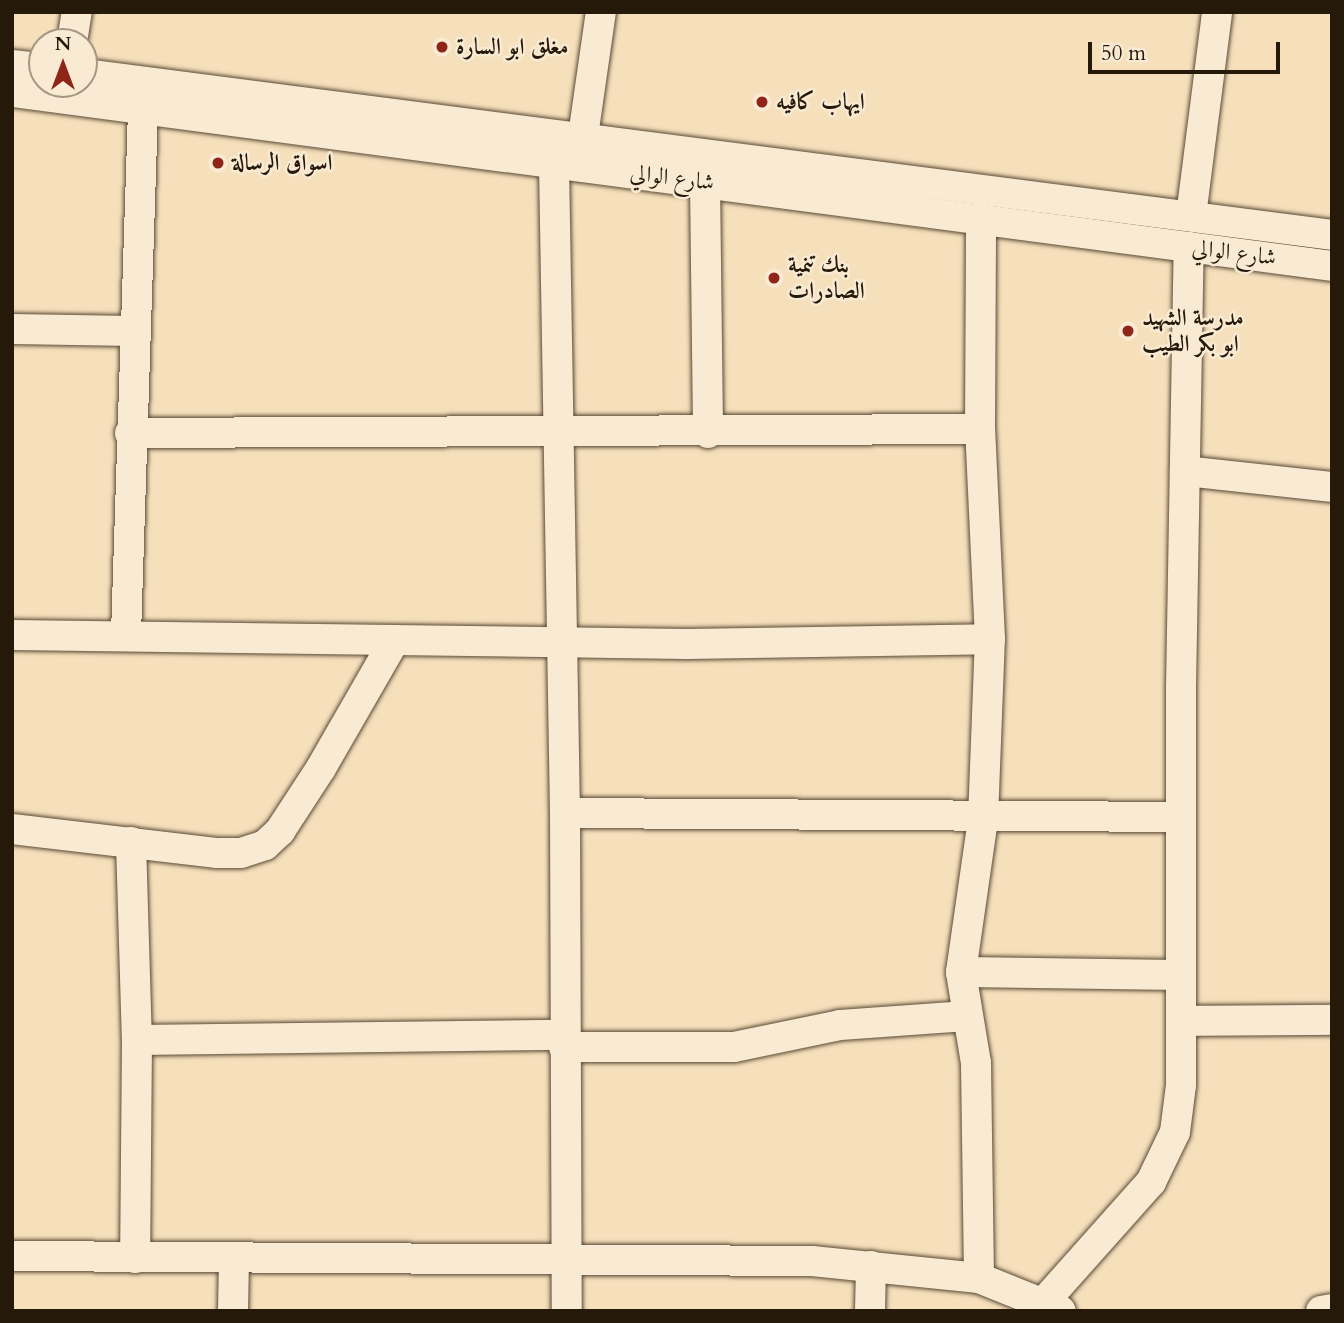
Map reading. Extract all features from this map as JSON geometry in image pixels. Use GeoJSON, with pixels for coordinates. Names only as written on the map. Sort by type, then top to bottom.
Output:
{"type":"FeatureCollection","features":[{"type":"Feature","properties":{"kind":"street"},"geometry":{"type":"LineString","coordinates":[[567,1311],[565,813],[559,643],[557,434],[572,157],[601,12]]}},
{"type":"Feature","properties":{"kind":"street"},"geometry":{"type":"LineString","coordinates":[[1191,216],[1217,12]]}},
{"type":"Feature","properties":{"kind":"street","name":"شارع الوالي"},"geometry":{"type":"LineString","coordinates":[[98,76],[705,182],[1332,266]]}},
{"type":"Feature","properties":{"kind":"street","name":"شارع الوالي"},"geometry":{"type":"LineString","coordinates":[[12,92],[143,111],[369,136],[1191,216],[1332,235]]}},
{"type":"Feature","properties":{"kind":"street"},"geometry":{"type":"LineString","coordinates":[[126,634],[143,111]]}},
{"type":"Feature","properties":{"kind":"street"},"geometry":{"type":"LineString","coordinates":[[705,182],[708,433]]}},
{"type":"Feature","properties":{"kind":"street"},"geometry":{"type":"LineString","coordinates":[[979,1278],[976,1063],[961,972],[983,818],[990,639],[980,429],[981,219]]}},
{"type":"Feature","properties":{"kind":"street"},"geometry":{"type":"LineString","coordinates":[[12,1256],[567,1256],[871,1266],[979,1278],[1058,1308],[1165,1159],[1175,1132],[1181,1085],[1181,817],[1189,247]]}},
{"type":"Feature","properties":{"kind":"street"},"geometry":{"type":"LineString","coordinates":[[12,329],[134,331]]}},
{"type":"Feature","properties":{"kind":"street"},"geometry":{"type":"LineString","coordinates":[[131,433],[557,434],[980,429]]}},
{"type":"Feature","properties":{"kind":"street"},"geometry":{"type":"LineString","coordinates":[[1185,471],[1332,487]]}},
{"type":"Feature","properties":{"kind":"street"},"geometry":{"type":"LineString","coordinates":[[12,635],[126,634],[393,643],[990,639]]}},
{"type":"Feature","properties":{"kind":"street"},"geometry":{"type":"LineString","coordinates":[[12,829],[216,853],[241,853],[265,845],[321,768],[393,643]]}},
{"type":"Feature","properties":{"kind":"street"},"geometry":{"type":"LineString","coordinates":[[565,813],[983,818],[1181,817]]}},
{"type":"Feature","properties":{"kind":"street"},"geometry":{"type":"LineString","coordinates":[[131,842],[137,1040],[135,1258]]}},
{"type":"Feature","properties":{"kind":"street"},"geometry":{"type":"LineString","coordinates":[[961,972],[1181,975]]}},
{"type":"Feature","properties":{"kind":"street"},"geometry":{"type":"LineString","coordinates":[[137,1040],[564,1041],[734,1047],[840,1025],[967,1016]]}},
{"type":"Feature","properties":{"kind":"street"},"geometry":{"type":"LineString","coordinates":[[1181,1021],[1332,1020]]}},
{"type":"Feature","properties":{"kind":"street"},"geometry":{"type":"LineString","coordinates":[[233,1311],[234,1258]]}},
{"type":"Feature","properties":{"kind":"street"},"geometry":{"type":"LineString","coordinates":[[870,1311],[871,1266]]}},
{"type":"Feature","properties":{"kind":"street"},"geometry":{"type":"LineString","coordinates":[[1321,1311],[1332,1309]]}},
{"type":"Feature","properties":{"kind":"place","name":"مغلق ابو السارة"},"geometry":{"type":"Point","coordinates":[442,47]}},
{"type":"Feature","properties":{"kind":"place","name":"ايهاب كافيه"},"geometry":{"type":"Point","coordinates":[762,102]}},
{"type":"Feature","properties":{"kind":"place","name":"اسواق الرسالة"},"geometry":{"type":"Point","coordinates":[218,163]}},
{"type":"Feature","properties":{"kind":"place","name":"بنك تنمية الصادرات"},"geometry":{"type":"Point","coordinates":[774,278]}},
{"type":"Feature","properties":{"kind":"place","name":"مدرسة الشهيد ابو بكر الطيب"},"geometry":{"type":"Point","coordinates":[1128,331]}}]}
